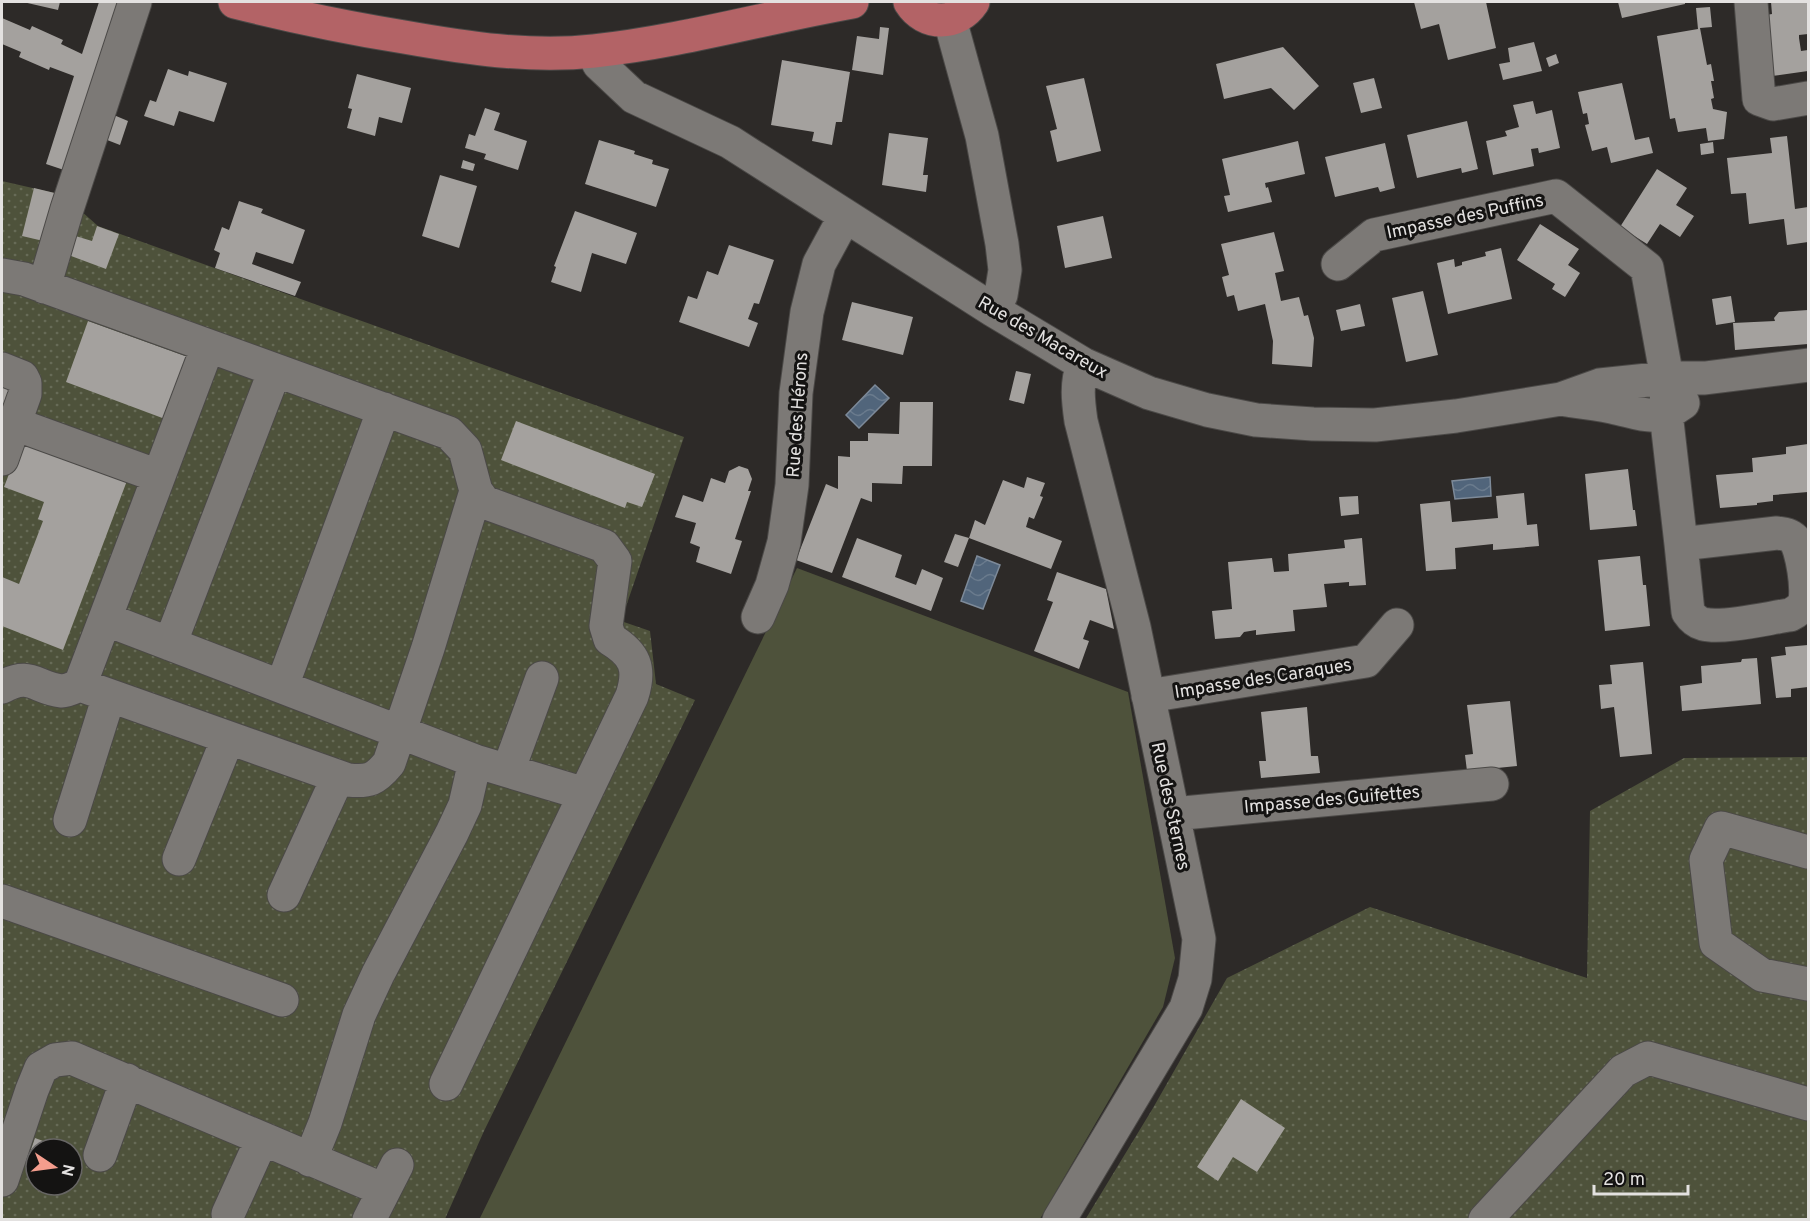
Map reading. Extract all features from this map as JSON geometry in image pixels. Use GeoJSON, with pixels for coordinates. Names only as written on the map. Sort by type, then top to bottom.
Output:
{"type":"FeatureCollection","features":[{"type":"Feature","properties":{"kind":"main road"},"geometry":{"type":"LineString","coordinates":[[235,2],[373,32],[463,48],[527,53],[593,52],[852,2]]}},
{"type":"Feature","properties":{"kind":"main road"},"geometry":{"type":"LineString","coordinates":[[910,2],[917,12],[938,21],[961,10]]}},
{"type":"Feature","properties":{"kind":"street"},"geometry":{"type":"LineString","coordinates":[[44,286],[135,2]]}},
{"type":"Feature","properties":{"kind":"street"},"geometry":{"type":"LineString","coordinates":[[1751,2],[1759,99],[1773,104],[1809,98]]}},
{"type":"Feature","properties":{"kind":"street"},"geometry":{"type":"LineString","coordinates":[[961,10],[1005,270],[1001,295],[993,310]]}},
{"type":"Feature","properties":{"kind":"street","name":"Rue des Macareux"},"geometry":{"type":"LineString","coordinates":[[593,52],[599,64],[634,97],[730,142],[993,310],[1083,364],[1149,393],[1207,410],[1256,420],[1375,425],[1456,416],[1561,399],[1600,385],[1668,378],[1705,378],[1809,365]]}},
{"type":"Feature","properties":{"kind":"street","name":"Impasse des Puffins"},"geometry":{"type":"LineString","coordinates":[[1338,264],[1374,235],[1556,196],[1647,268],[1668,378]]}},
{"type":"Feature","properties":{"kind":"street","name":"Rue des Hérons"},"geometry":{"type":"LineString","coordinates":[[758,617],[772,585],[784,542],[792,485],[796,393],[807,312],[819,264],[845,216]]}},
{"type":"Feature","properties":{"kind":"street"},"geometry":{"type":"LineString","coordinates":[[2,275],[44,286],[449,433],[465,450],[476,491],[484,502],[604,546],[615,561],[606,626],[610,639],[626,648],[634,663],[636,684],[446,1084]]}},
{"type":"Feature","properties":{"kind":"street"},"geometry":{"type":"LineString","coordinates":[[70,820],[95,690],[105,619],[208,346]]}},
{"type":"Feature","properties":{"kind":"street","name":"Rue des Sternes"},"geometry":{"type":"LineString","coordinates":[[1059,1220],[1186,1008],[1194,979],[1199,939],[1134,627],[1081,421],[1077,393],[1078,379],[1083,364]]}},
{"type":"Feature","properties":{"kind":"street"},"geometry":{"type":"LineString","coordinates":[[2,369],[19,375],[25,383],[25,394],[2,459]]}},
{"type":"Feature","properties":{"kind":"street"},"geometry":{"type":"LineString","coordinates":[[170,644],[275,370]]}},
{"type":"Feature","properties":{"kind":"street"},"geometry":{"type":"LineString","coordinates":[[1668,378],[1666,413],[1681,544]]}},
{"type":"Feature","properties":{"kind":"street"},"geometry":{"type":"LineString","coordinates":[[1666,413],[1682,404],[1705,378]]}},
{"type":"Feature","properties":{"kind":"street","name":"Rue des Macareux"},"geometry":{"type":"LineString","coordinates":[[1561,399],[1616,408],[1644,416],[1666,413]]}},
{"type":"Feature","properties":{"kind":"street"},"geometry":{"type":"LineString","coordinates":[[282,686],[384,409]]}},
{"type":"Feature","properties":{"kind":"street"},"geometry":{"type":"LineString","coordinates":[[15,424],[158,476]]}},
{"type":"Feature","properties":{"kind":"street"},"geometry":{"type":"LineString","coordinates":[[2,687],[15,680],[32,681],[64,691],[95,690],[338,777],[363,781],[378,777],[389,764],[428,648],[476,491]]}},
{"type":"Feature","properties":{"kind":"street"},"geometry":{"type":"LineString","coordinates":[[105,619],[475,761],[585,794]]}},
{"type":"Feature","properties":{"kind":"street","name":"Impasse des Caraques"},"geometry":{"type":"LineString","coordinates":[[1148,696],[1366,661],[1397,625]]}},
{"type":"Feature","properties":{"kind":"street"},"geometry":{"type":"LineString","coordinates":[[508,771],[542,678]]}},
{"type":"Feature","properties":{"kind":"street"},"geometry":{"type":"LineString","coordinates":[[179,859],[228,738]]}},
{"type":"Feature","properties":{"kind":"street"},"geometry":{"type":"LineString","coordinates":[[310,1160],[325,1123],[359,1015],[378,974],[453,833],[465,805],[475,761]]}},
{"type":"Feature","properties":{"kind":"street"},"geometry":{"type":"LineString","coordinates":[[284,895],[338,777]]}},
{"type":"Feature","properties":{"kind":"street","name":"Impasse des Guifettes"},"geometry":{"type":"LineString","coordinates":[[1173,814],[1492,784]]}},
{"type":"Feature","properties":{"kind":"street"},"geometry":{"type":"LineString","coordinates":[[1809,852],[1721,828],[1706,860],[1716,943],[1762,975],[1809,984]]}},
{"type":"Feature","properties":{"kind":"street"},"geometry":{"type":"LineString","coordinates":[[2,901],[282,1000]]}},
{"type":"Feature","properties":{"kind":"street"},"geometry":{"type":"LineString","coordinates":[[2,1180],[41,1068],[55,1060],[72,1058],[310,1160],[391,1177],[369,1220]]}},
{"type":"Feature","properties":{"kind":"street"},"geometry":{"type":"LineString","coordinates":[[1485,1220],[1623,1071],[1648,1058],[1809,1104]]}},
{"type":"Feature","properties":{"kind":"street"},"geometry":{"type":"LineString","coordinates":[[100,1155],[127,1080]]}},
{"type":"Feature","properties":{"kind":"street"},"geometry":{"type":"LineString","coordinates":[[228,1214],[262,1139]]}},
{"type":"Feature","properties":{"kind":"green space"},"geometry":{"type":"Polygon","coordinates":[[[2,181],[63,195],[98,226],[684,437],[621,621],[650,631],[656,684],[695,700],[484,1131],[445,1219],[2,1220],[2,181]]]}},
{"type":"Feature","properties":{"kind":"green space"},"geometry":{"type":"Polygon","coordinates":[[[797,568],[1128,692],[1175,958],[1163,1007],[1040,1219],[479,1220],[797,568]]]}},
{"type":"Feature","properties":{"kind":"green space"},"geometry":{"type":"Polygon","coordinates":[[[1808,757],[1808,1219],[1085,1220],[1153,1108],[1227,978],[1370,907],[1587,978],[1590,811],[1684,758],[1808,757]]]}},
{"type":"Feature","properties":{"kind":"water"},"geometry":{"type":"Polygon","coordinates":[[[875,385],[889,398],[859,428],[846,415],[875,385]]]}},
{"type":"Feature","properties":{"kind":"water"},"geometry":{"type":"Polygon","coordinates":[[[1490,477],[1491,496],[1455,499],[1452,481],[1490,477]]]}},
{"type":"Feature","properties":{"kind":"water"},"geometry":{"type":"Polygon","coordinates":[[[977,556],[1000,565],[983,609],[961,601],[977,556]]]}},
{"type":"Feature","properties":{"kind":"building"},"geometry":{"type":"Polygon","coordinates":[[[23,2],[60,2],[58,10],[23,2]]]}},
{"type":"Feature","properties":{"kind":"building"},"geometry":{"type":"Polygon","coordinates":[[[99,2],[126,2],[70,172],[46,164],[74,76],[50,67],[49,70],[19,57],[21,52],[2,44],[2,18],[30,30],[32,26],[63,40],[61,44],[82,54],[99,2]]]}},
{"type":"Feature","properties":{"kind":"building"},"geometry":{"type":"Polygon","coordinates":[[[1414,2],[1486,2],[1496,48],[1448,60],[1439,24],[1421,29],[1414,2]]]}},
{"type":"Feature","properties":{"kind":"building"},"geometry":{"type":"Polygon","coordinates":[[[1618,2],[1685,2],[1685,4],[1622,18],[1618,2]]]}},
{"type":"Feature","properties":{"kind":"building"},"geometry":{"type":"Polygon","coordinates":[[[1771,2],[1808,2],[1808,34],[1799,35],[1799,38],[1801,51],[1808,50],[1808,71],[1772,76],[1766,15],[1772,14],[1771,2]]]}},
{"type":"Feature","properties":{"kind":"building"},"geometry":{"type":"Polygon","coordinates":[[[1710,7],[1712,27],[1700,28],[1707,65],[1711,64],[1714,81],[1711,81],[1714,98],[1711,99],[1713,109],[1727,112],[1724,139],[1708,141],[1706,128],[1678,132],[1675,118],[1670,119],[1657,36],[1698,29],[1696,8],[1710,7]]]}},
{"type":"Feature","properties":{"kind":"building"},"geometry":{"type":"Polygon","coordinates":[[[880,27],[889,28],[883,75],[852,70],[857,36],[879,39],[880,27]]]}},
{"type":"Feature","properties":{"kind":"building"},"geometry":{"type":"Polygon","coordinates":[[[1534,42],[1542,71],[1503,80],[1499,64],[1510,62],[1508,48],[1534,42]]]}},
{"type":"Feature","properties":{"kind":"building"},"geometry":{"type":"Polygon","coordinates":[[[1283,47],[1319,86],[1294,110],[1271,88],[1224,99],[1216,64],[1283,47]]]}},
{"type":"Feature","properties":{"kind":"building"},"geometry":{"type":"Polygon","coordinates":[[[1556,54],[1559,63],[1549,67],[1546,58],[1556,54]]]}},
{"type":"Feature","properties":{"kind":"building"},"geometry":{"type":"Polygon","coordinates":[[[782,60],[850,72],[842,122],[836,122],[832,145],[812,141],[814,132],[771,125],[782,60]]]}},
{"type":"Feature","properties":{"kind":"building"},"geometry":{"type":"Polygon","coordinates":[[[168,69],[188,76],[189,71],[227,83],[214,122],[179,111],[174,126],[144,116],[150,100],[156,102],[168,69]]]}},
{"type":"Feature","properties":{"kind":"building"},"geometry":{"type":"Polygon","coordinates":[[[357,74],[411,88],[402,123],[379,117],[375,136],[347,128],[352,109],[348,108],[357,74]]]}},
{"type":"Feature","properties":{"kind":"building"},"geometry":{"type":"Polygon","coordinates":[[[1084,78],[1101,151],[1057,162],[1050,131],[1057,129],[1046,86],[1084,78]]]}},
{"type":"Feature","properties":{"kind":"building"},"geometry":{"type":"Polygon","coordinates":[[[1374,78],[1382,108],[1361,113],[1353,83],[1374,78]]]}},
{"type":"Feature","properties":{"kind":"building"},"geometry":{"type":"Polygon","coordinates":[[[1622,83],[1635,140],[1649,137],[1653,153],[1611,163],[1607,147],[1592,151],[1585,125],[1589,124],[1587,113],[1583,114],[1578,92],[1622,83]]]}},
{"type":"Feature","properties":{"kind":"building"},"geometry":{"type":"Polygon","coordinates":[[[1533,101],[1536,114],[1552,110],[1560,148],[1539,153],[1538,148],[1531,149],[1534,166],[1493,175],[1486,141],[1507,136],[1505,131],[1519,127],[1513,105],[1533,101]]]}},
{"type":"Feature","properties":{"kind":"building"},"geometry":{"type":"Polygon","coordinates":[[[485,108],[500,113],[494,130],[527,141],[518,170],[484,159],[486,154],[465,148],[469,134],[475,136],[485,108]]]}},
{"type":"Feature","properties":{"kind":"building"},"geometry":{"type":"Polygon","coordinates":[[[109,113],[128,121],[120,145],[102,138],[109,113]]]}},
{"type":"Feature","properties":{"kind":"building"},"geometry":{"type":"Polygon","coordinates":[[[1467,121],[1478,169],[1462,173],[1461,168],[1417,178],[1407,135],[1467,121]]]}},
{"type":"Feature","properties":{"kind":"building"},"geometry":{"type":"Polygon","coordinates":[[[889,133],[928,138],[923,175],[928,175],[926,192],[882,185],[889,133]]]}},
{"type":"Feature","properties":{"kind":"building"},"geometry":{"type":"Polygon","coordinates":[[[1787,136],[1795,209],[1808,207],[1808,242],[1787,245],[1784,219],[1749,224],[1746,193],[1731,194],[1727,158],[1772,153],[1770,138],[1787,136]]]}},
{"type":"Feature","properties":{"kind":"building"},"geometry":{"type":"Polygon","coordinates":[[[599,140],[635,151],[634,154],[653,160],[652,164],[669,169],[656,207],[585,184],[599,140]]]}},
{"type":"Feature","properties":{"kind":"building"},"geometry":{"type":"Polygon","coordinates":[[[1298,141],[1305,174],[1265,183],[1272,202],[1228,212],[1224,196],[1230,195],[1222,159],[1298,141]]]}},
{"type":"Feature","properties":{"kind":"building"},"geometry":{"type":"Polygon","coordinates":[[[1713,142],[1714,153],[1701,155],[1700,144],[1713,142]]]}},
{"type":"Feature","properties":{"kind":"building"},"geometry":{"type":"Polygon","coordinates":[[[1385,143],[1395,188],[1380,192],[1378,187],[1335,197],[1325,157],[1385,143]]]}},
{"type":"Feature","properties":{"kind":"building"},"geometry":{"type":"Polygon","coordinates":[[[463,160],[475,164],[473,171],[461,168],[463,160]]]}},
{"type":"Feature","properties":{"kind":"building"},"geometry":{"type":"Polygon","coordinates":[[[1657,169],[1687,188],[1676,205],[1694,216],[1680,237],[1660,224],[1647,244],[1620,227],[1657,169]]]}},
{"type":"Feature","properties":{"kind":"building"},"geometry":{"type":"Polygon","coordinates":[[[440,175],[477,186],[459,248],[422,236],[440,175]]]}},
{"type":"Feature","properties":{"kind":"building"},"geometry":{"type":"Polygon","coordinates":[[[34,188],[63,195],[52,243],[22,236],[34,188]]]}},
{"type":"Feature","properties":{"kind":"building"},"geometry":{"type":"Polygon","coordinates":[[[239,201],[263,209],[261,213],[305,230],[293,264],[256,252],[252,264],[301,282],[295,296],[215,268],[220,253],[214,250],[222,227],[229,230],[239,201]]]}},
{"type":"Feature","properties":{"kind":"building"},"geometry":{"type":"Polygon","coordinates":[[[575,211],[637,233],[626,264],[592,253],[581,292],[551,282],[556,267],[554,266],[575,211]]]}},
{"type":"Feature","properties":{"kind":"building"},"geometry":{"type":"Polygon","coordinates":[[[1103,216],[1112,258],[1065,268],[1057,226],[1103,216]]]}},
{"type":"Feature","properties":{"kind":"building"},"geometry":{"type":"Polygon","coordinates":[[[1540,224],[1579,249],[1568,265],[1580,273],[1565,297],[1552,289],[1555,284],[1517,260],[1540,224]]]}},
{"type":"Feature","properties":{"kind":"building"},"geometry":{"type":"Polygon","coordinates":[[[97,226],[119,234],[106,269],[63,253],[69,234],[92,241],[97,226]]]}},
{"type":"Feature","properties":{"kind":"building"},"geometry":{"type":"Polygon","coordinates":[[[1274,232],[1284,271],[1275,273],[1281,301],[1299,297],[1304,316],[1308,315],[1314,338],[1312,367],[1272,364],[1273,341],[1265,304],[1238,311],[1234,295],[1227,297],[1222,277],[1229,275],[1221,244],[1274,232]]]}},
{"type":"Feature","properties":{"kind":"building"},"geometry":{"type":"Polygon","coordinates":[[[729,245],[774,260],[759,304],[754,303],[748,319],[758,323],[749,347],[679,322],[688,296],[697,299],[707,271],[718,275],[729,245]]]}},
{"type":"Feature","properties":{"kind":"building"},"geometry":{"type":"Polygon","coordinates":[[[1501,248],[1512,299],[1448,314],[1437,263],[1454,259],[1455,267],[1462,265],[1462,262],[1486,256],[1485,252],[1501,248]]]}},
{"type":"Feature","properties":{"kind":"building"},"geometry":{"type":"Polygon","coordinates":[[[1423,291],[1438,355],[1406,362],[1392,298],[1423,291]]]}},
{"type":"Feature","properties":{"kind":"building"},"geometry":{"type":"Polygon","coordinates":[[[1731,296],[1735,322],[1716,325],[1712,299],[1731,296]]]}},
{"type":"Feature","properties":{"kind":"building"},"geometry":{"type":"Polygon","coordinates":[[[852,302],[913,317],[903,355],[842,340],[852,302]]]}},
{"type":"Feature","properties":{"kind":"building"},"geometry":{"type":"Polygon","coordinates":[[[1360,304],[1365,326],[1341,331],[1336,310],[1360,304]]]}},
{"type":"Feature","properties":{"kind":"building"},"geometry":{"type":"Polygon","coordinates":[[[1808,310],[1808,344],[1735,350],[1733,323],[1775,321],[1774,318],[1779,312],[1808,310]]]}},
{"type":"Feature","properties":{"kind":"building"},"geometry":{"type":"Polygon","coordinates":[[[88,321],[188,357],[165,419],[66,382],[88,321]]]}},
{"type":"Feature","properties":{"kind":"building"},"geometry":{"type":"Polygon","coordinates":[[[1016,371],[1031,374],[1024,404],[1009,400],[1016,371]]]}},
{"type":"Feature","properties":{"kind":"building"},"geometry":{"type":"Polygon","coordinates":[[[2,382],[13,385],[2,422],[2,382]]]}},
{"type":"Feature","properties":{"kind":"building"},"geometry":{"type":"Polygon","coordinates":[[[900,402],[933,402],[932,466],[903,466],[902,484],[872,483],[872,502],[861,498],[832,573],[796,560],[826,484],[838,489],[838,456],[850,457],[850,441],[868,441],[868,433],[899,434],[900,402]]]}},
{"type":"Feature","properties":{"kind":"building"},"geometry":{"type":"Polygon","coordinates":[[[516,421],[655,474],[642,507],[627,502],[625,508],[501,460],[516,421]]]}},
{"type":"Feature","properties":{"kind":"building"},"geometry":{"type":"Polygon","coordinates":[[[23,438],[128,478],[63,650],[2,626],[2,577],[19,584],[43,521],[38,519],[44,502],[4,487],[23,438]]]}},
{"type":"Feature","properties":{"kind":"building"},"geometry":{"type":"Polygon","coordinates":[[[1808,444],[1808,492],[1773,495],[1773,501],[1757,503],[1757,505],[1720,508],[1716,475],[1753,472],[1752,458],[1786,454],[1786,447],[1808,444]]]}},
{"type":"Feature","properties":{"kind":"building"},"geometry":{"type":"Polygon","coordinates":[[[739,466],[748,469],[752,479],[748,491],[751,491],[735,539],[742,541],[731,574],[696,562],[700,547],[690,543],[696,523],[675,517],[683,495],[703,502],[711,478],[725,483],[729,471],[739,466]]]}},
{"type":"Feature","properties":{"kind":"building"},"geometry":{"type":"Polygon","coordinates":[[[1628,469],[1637,526],[1590,530],[1585,474],[1628,469]]]}},
{"type":"Feature","properties":{"kind":"building"},"geometry":{"type":"Polygon","coordinates":[[[1027,477],[1045,483],[1040,496],[1043,497],[1034,519],[1029,517],[1026,527],[1062,541],[1051,569],[969,538],[975,520],[985,525],[1003,480],[1024,488],[1027,477]]]}},
{"type":"Feature","properties":{"kind":"building"},"geometry":{"type":"Polygon","coordinates":[[[1524,493],[1527,525],[1537,524],[1539,546],[1493,550],[1493,544],[1455,548],[1456,569],[1426,571],[1420,504],[1450,501],[1452,522],[1498,518],[1496,496],[1524,493]]]}},
{"type":"Feature","properties":{"kind":"building"},"geometry":{"type":"Polygon","coordinates":[[[1358,496],[1359,514],[1341,516],[1339,497],[1358,496]]]}},
{"type":"Feature","properties":{"kind":"building"},"geometry":{"type":"Polygon","coordinates":[[[955,534],[969,538],[958,567],[944,562],[955,534]]]}},
{"type":"Feature","properties":{"kind":"building"},"geometry":{"type":"Polygon","coordinates":[[[857,538],[902,555],[895,577],[916,585],[922,569],[943,578],[931,611],[842,577],[857,538]]]}},
{"type":"Feature","properties":{"kind":"building"},"geometry":{"type":"Polygon","coordinates":[[[1362,538],[1366,585],[1349,586],[1349,582],[1324,584],[1327,607],[1293,610],[1295,631],[1256,635],[1256,630],[1244,632],[1240,637],[1215,639],[1212,611],[1232,609],[1228,562],[1272,558],[1274,572],[1289,571],[1288,554],[1345,548],[1344,540],[1362,538]]]}},
{"type":"Feature","properties":{"kind":"building"},"geometry":{"type":"Polygon","coordinates":[[[1640,556],[1643,585],[1646,585],[1650,626],[1605,631],[1598,560],[1640,556]]]}},
{"type":"Feature","properties":{"kind":"building"},"geometry":{"type":"Polygon","coordinates":[[[1057,572],[1106,589],[1114,629],[1090,620],[1083,639],[1089,641],[1079,669],[1034,651],[1053,602],[1047,600],[1057,572]]]}},
{"type":"Feature","properties":{"kind":"building"},"geometry":{"type":"Polygon","coordinates":[[[1808,645],[1808,687],[1791,689],[1791,697],[1776,698],[1771,657],[1786,655],[1785,647],[1808,645]]]}},
{"type":"Feature","properties":{"kind":"building"},"geometry":{"type":"Polygon","coordinates":[[[1757,658],[1761,704],[1682,711],[1680,686],[1702,683],[1701,666],[1757,658]]]}},
{"type":"Feature","properties":{"kind":"building"},"geometry":{"type":"Polygon","coordinates":[[[1643,662],[1652,754],[1620,757],[1614,707],[1601,709],[1599,685],[1612,684],[1610,665],[1643,662]]]}},
{"type":"Feature","properties":{"kind":"building"},"geometry":{"type":"Polygon","coordinates":[[[1510,701],[1517,766],[1467,771],[1465,755],[1473,754],[1467,705],[1510,701]]]}},
{"type":"Feature","properties":{"kind":"building"},"geometry":{"type":"Polygon","coordinates":[[[1307,707],[1311,756],[1318,756],[1320,773],[1261,778],[1259,761],[1266,761],[1261,712],[1307,707]]]}},
{"type":"Feature","properties":{"kind":"building"},"geometry":{"type":"Polygon","coordinates":[[[1241,1099],[1285,1128],[1257,1172],[1233,1157],[1218,1181],[1197,1167],[1241,1099]]]}}]}
